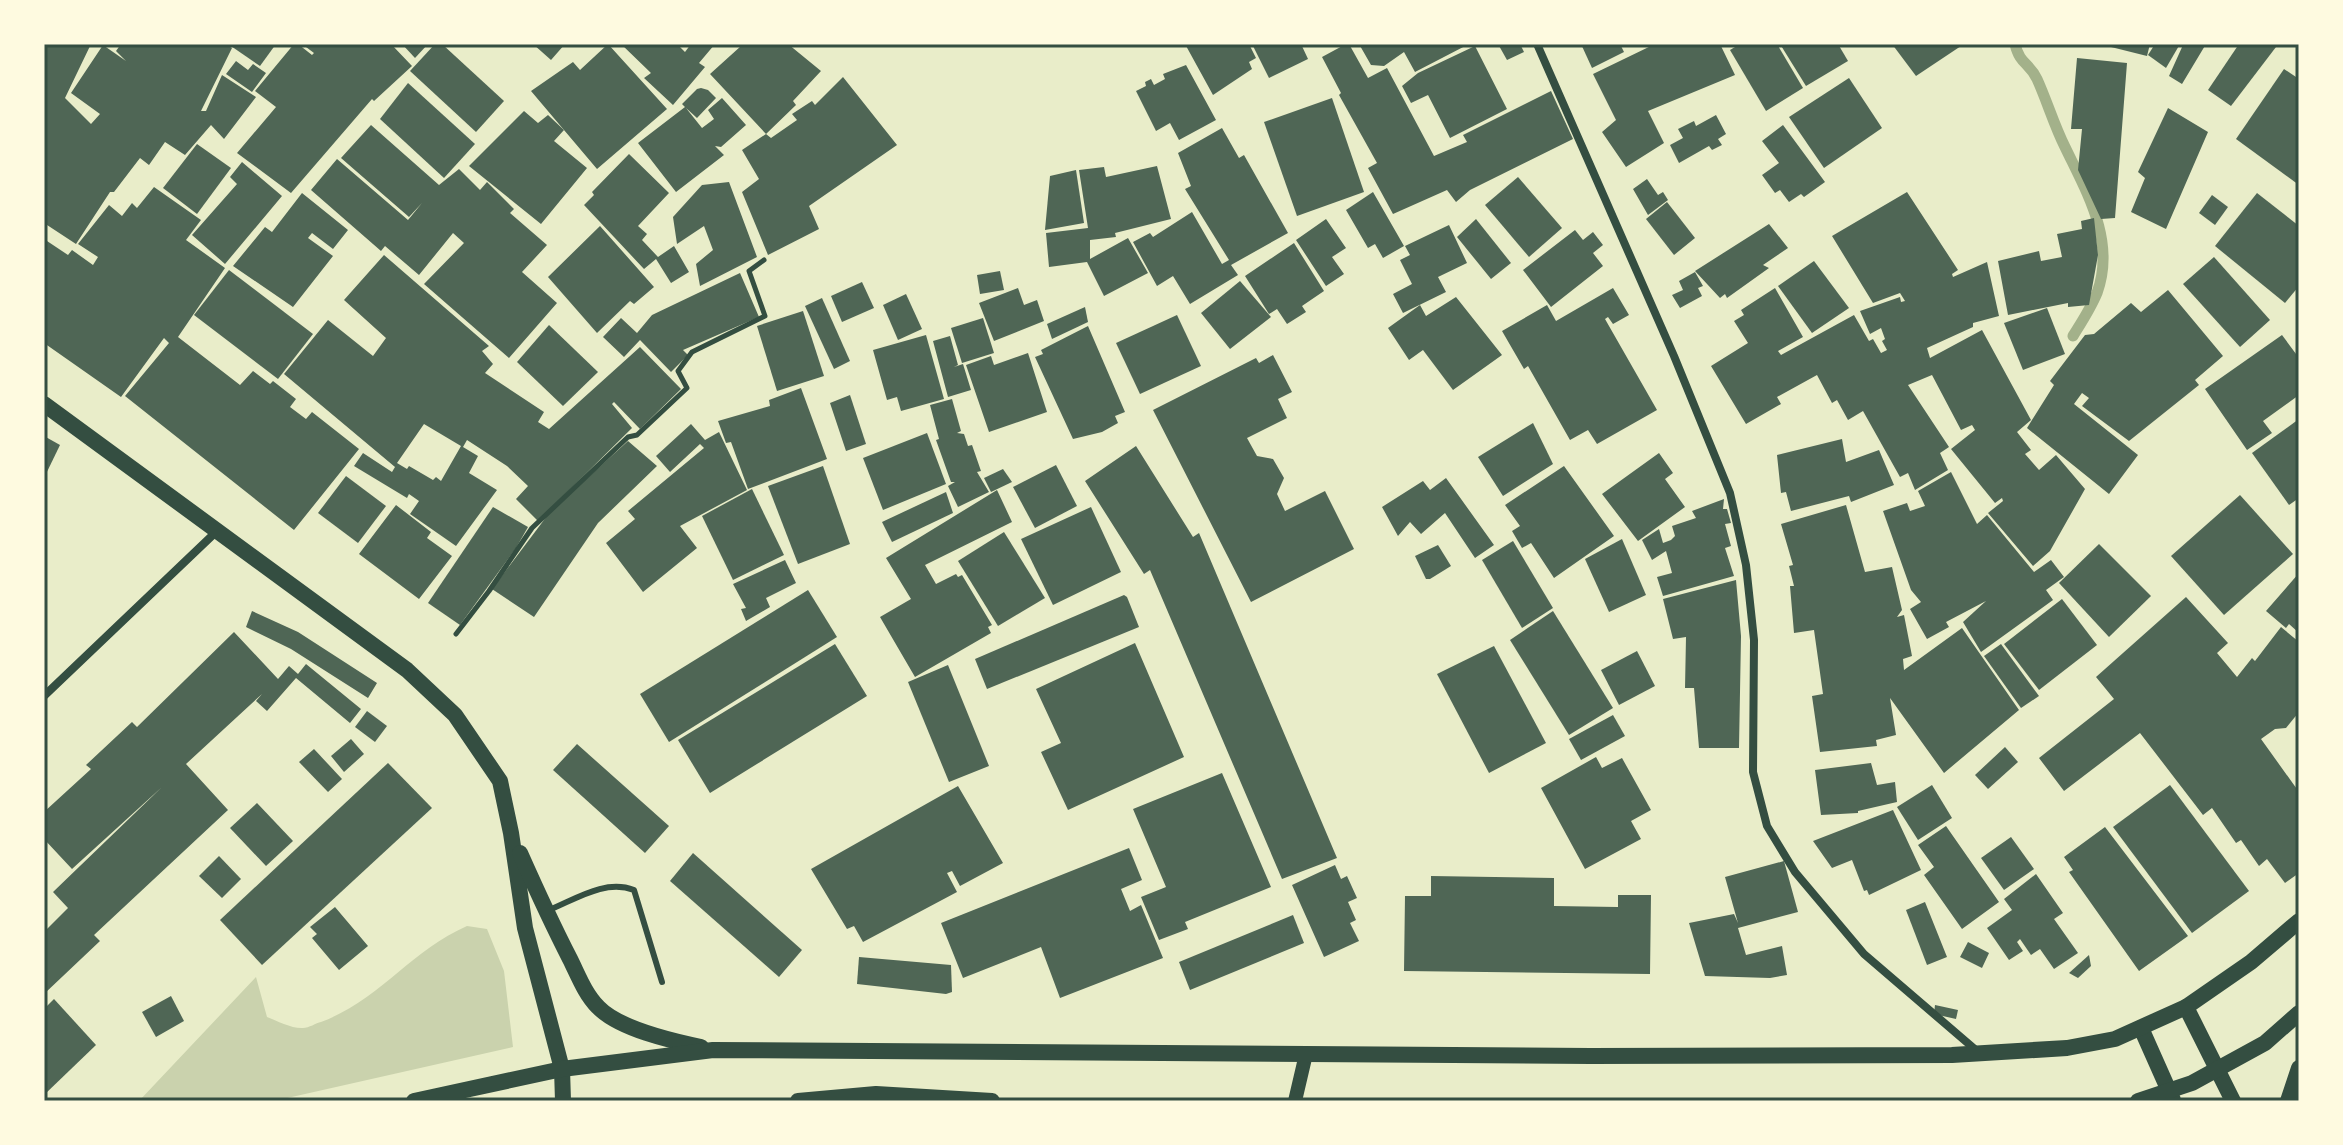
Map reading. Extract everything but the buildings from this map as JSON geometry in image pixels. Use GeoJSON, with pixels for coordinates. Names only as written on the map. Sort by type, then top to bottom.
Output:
{"type":"FeatureCollection","features":[{"type":"Feature","properties":{"kind":"main road"},"geometry":{"type":"LineString","coordinates":[[44,404],[407,670],[455,715],[500,781],[525,928],[562,1069],[563,1101]]}},
{"type":"Feature","properties":{"kind":"main road"},"geometry":{"type":"LineString","coordinates":[[511,833],[546,911],[598,1007],[615,1019],[641,1030],[713,1050]]}},
{"type":"Feature","properties":{"kind":"main road"},"geometry":{"type":"LineString","coordinates":[[414,1101],[562,1069],[713,1050],[1591,1056],[1980,1054],[2067,1048],[2115,1039],[2193,1003],[2251,962],[2299,921]]}},
{"type":"Feature","properties":{"kind":"main road"},"geometry":{"type":"LineString","coordinates":[[2193,1003],[2217,1069],[2233,1101]]}},
{"type":"Feature","properties":{"kind":"main road"},"geometry":{"type":"LineString","coordinates":[[2138,1101],[2171,1097],[2265,1043],[2299,1013]]}},
{"type":"Feature","properties":{"kind":"main road"},"geometry":{"type":"LineString","coordinates":[[2141,1028],[2171,1097]]}},
{"type":"Feature","properties":{"kind":"main road"},"geometry":{"type":"LineString","coordinates":[[2288,1101],[2299,1068]]}},
{"type":"Feature","properties":{"kind":"main road"},"geometry":{"type":"LineString","coordinates":[[798,1101],[880,1097],[992,1101]]}},
{"type":"Feature","properties":{"kind":"street"},"geometry":{"type":"LineString","coordinates":[[1537,44],[1674,356],[1730,493],[1746,565],[1754,640],[1753,772],[1767,826],[1795,872],[1864,954],[1980,1054]]}},
{"type":"Feature","properties":{"kind":"street"},"geometry":{"type":"LineString","coordinates":[[44,696],[217,531]]}},
{"type":"Feature","properties":{"kind":"street"},"geometry":{"type":"LineString","coordinates":[[1295,1101],[1306,1054]]}},
{"type":"Feature","properties":{"kind":"lane"},"geometry":{"type":"LineString","coordinates":[[546,911],[610,885],[634,890],[662,982]]}},
{"type":"Feature","properties":{"kind":"path"},"geometry":{"type":"LineString","coordinates":[[456,634],[532,528],[628,437],[637,435],[687,388],[678,371],[692,352],[765,316],[749,271],[764,260]]}},
{"type":"Feature","properties":{"kind":"green space"},"geometry":{"type":"Polygon","coordinates":[[[467,926],[487,929],[504,971],[513,1047],[274,1101],[139,1101],[256,977],[267,1017],[305,1028],[342,1013],[378,989],[428,948],[467,926]]]}},
{"type":"Feature","properties":{"kind":"waterway"},"geometry":{"type":"LineString","coordinates":[[2015,44],[2019,56],[2037,79],[2090,200],[2101,236],[2102,274],[2097,293],[2073,336]]}}]}
